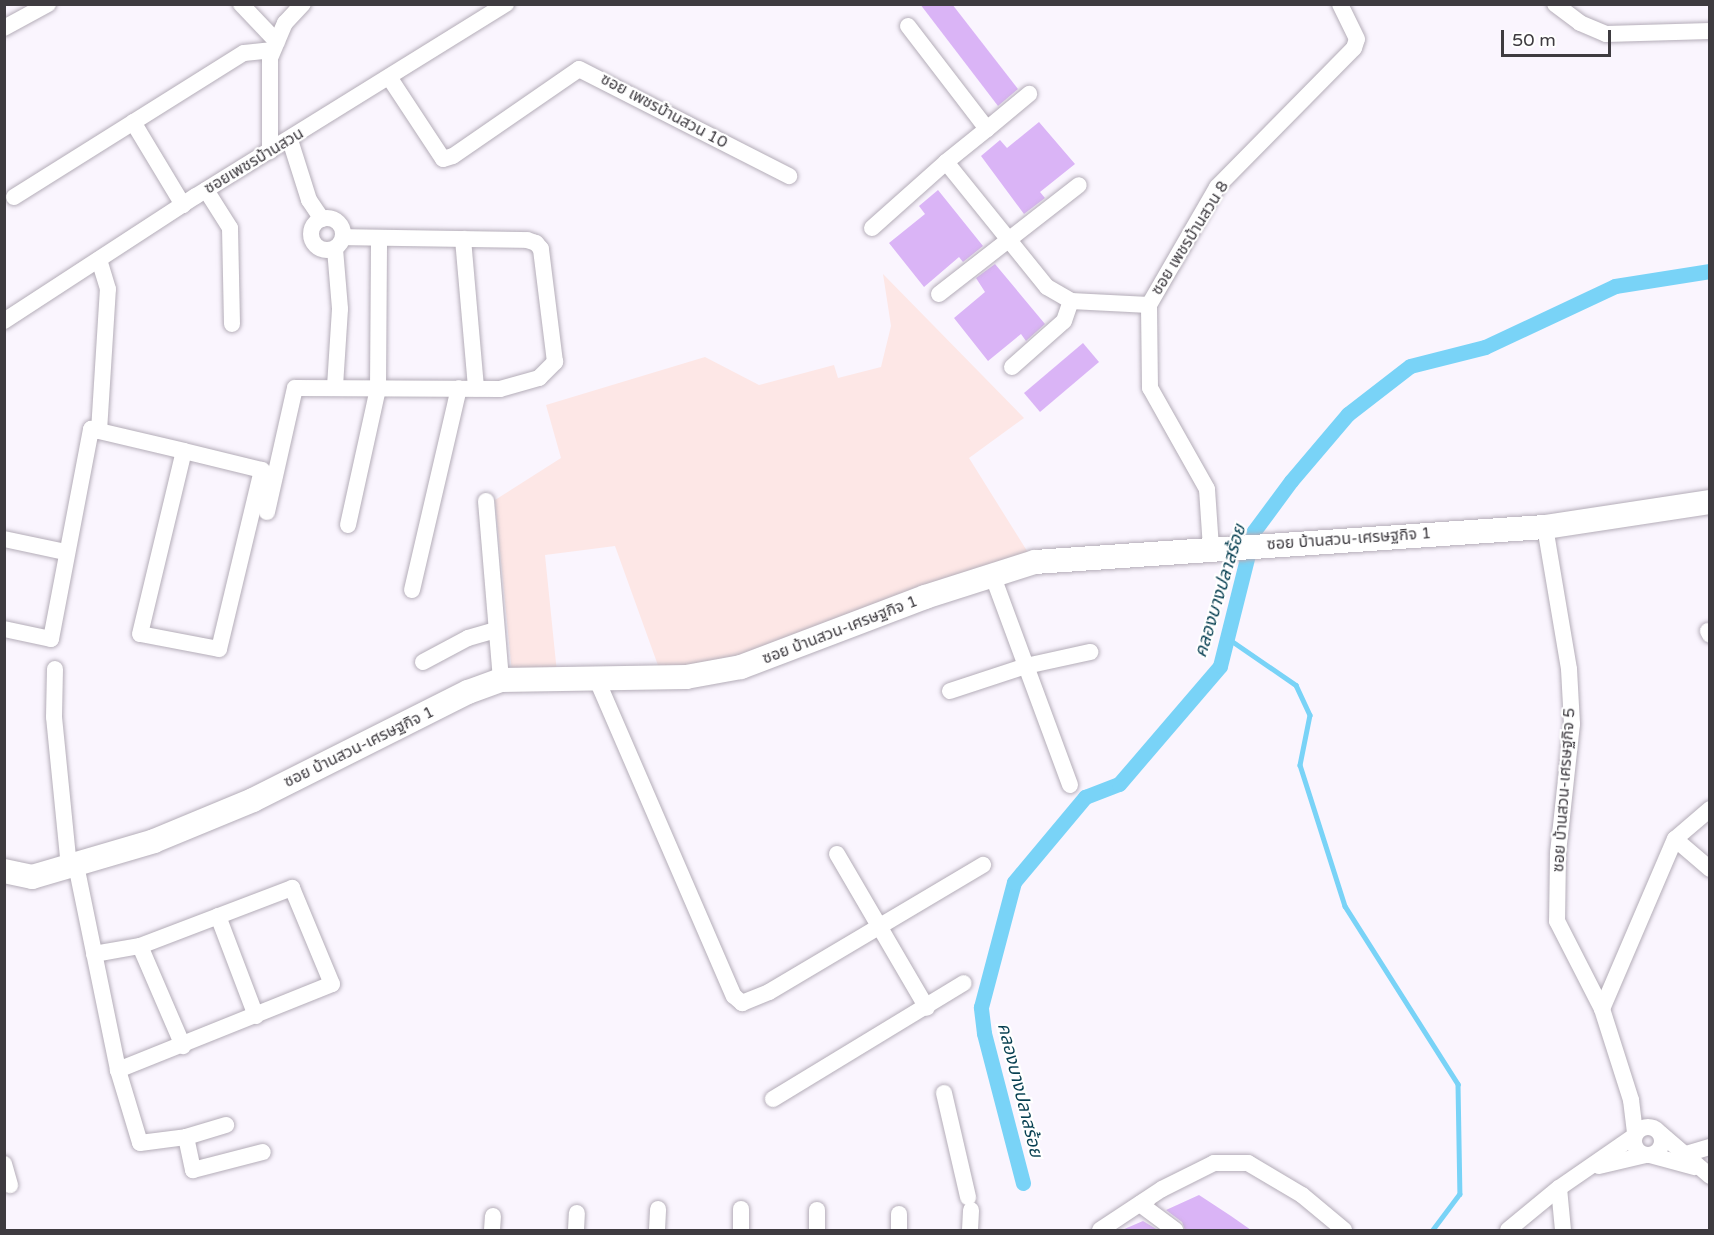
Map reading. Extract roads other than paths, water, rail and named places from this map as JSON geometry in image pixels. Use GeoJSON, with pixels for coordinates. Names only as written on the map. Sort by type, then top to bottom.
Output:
{"type":"FeatureCollection","features":[{"type":"Feature","properties":{"kind":"street"},"geometry":{"type":"LineString","coordinates":[[4,28],[48,4]]}},
{"type":"Feature","properties":{"kind":"street"},"geometry":{"type":"LineString","coordinates":[[241,4],[275,46]]}},
{"type":"Feature","properties":{"kind":"street"},"geometry":{"type":"LineString","coordinates":[[270,151],[267,100],[275,46],[285,23],[303,4]]}},
{"type":"Feature","properties":{"kind":"street","name":"ซอยเพชรบ้านสวน"},"geometry":{"type":"LineString","coordinates":[[4,321],[206,190],[506,4]]}},
{"type":"Feature","properties":{"kind":"street","name":"ซอย เพชรบ้านสวน 8"},"geometry":{"type":"LineString","coordinates":[[1211,548],[1207,489],[1150,388],[1149,305],[1217,187],[1354,48],[1357,39],[1340,4]]}},
{"type":"Feature","properties":{"kind":"street"},"geometry":{"type":"LineString","coordinates":[[1555,4],[1580,23],[1606,34],[1710,32]]}},
{"type":"Feature","properties":{"kind":"street"},"geometry":{"type":"LineString","coordinates":[[909,26],[987,129]]}},
{"type":"Feature","properties":{"kind":"street"},"geometry":{"type":"LineString","coordinates":[[14,197],[244,53],[275,46]]}},
{"type":"Feature","properties":{"kind":"street","name":"ซอย เพชรบ้านสวน 10"},"geometry":{"type":"LineString","coordinates":[[389,77],[443,159],[453,156],[579,69],[789,176]]}},
{"type":"Feature","properties":{"kind":"street"},"geometry":{"type":"LineString","coordinates":[[872,228],[946,162],[1029,94]]}},
{"type":"Feature","properties":{"kind":"street"},"geometry":{"type":"LineString","coordinates":[[133,122],[183,205]]}},
{"type":"Feature","properties":{"kind":"street"},"geometry":{"type":"LineString","coordinates":[[290,140],[309,200],[322,219],[338,222],[340,309],[335,386]]}},
{"type":"Feature","properties":{"kind":"street"},"geometry":{"type":"LineString","coordinates":[[946,162],[1047,286],[1071,301],[1149,305]]}},
{"type":"Feature","properties":{"kind":"street"},"geometry":{"type":"LineString","coordinates":[[939,294],[1007,238],[1079,185]]}},
{"type":"Feature","properties":{"kind":"street"},"geometry":{"type":"LineString","coordinates":[[206,190],[230,228],[232,324]]}},
{"type":"Feature","properties":{"kind":"street"},"geometry":{"type":"LineString","coordinates":[[267,512],[291,393],[295,388],[335,386],[378,389],[500,389],[539,378],[555,362],[541,249],[527,240],[379,238],[339,243],[324,250],[312,240],[312,231],[322,219]]}},
{"type":"Feature","properties":{"kind":"street"},"geometry":{"type":"LineString","coordinates":[[348,525],[378,389],[379,238]]}},
{"type":"Feature","properties":{"kind":"street"},"geometry":{"type":"LineString","coordinates":[[463,239],[476,388]]}},
{"type":"Feature","properties":{"kind":"street"},"geometry":{"type":"LineString","coordinates":[[99,259],[108,289],[99,431]]}},
{"type":"Feature","properties":{"kind":"street"},"geometry":{"type":"LineString","coordinates":[[1012,368],[1064,321],[1071,301]]}},
{"type":"Feature","properties":{"kind":"street"},"geometry":{"type":"LineString","coordinates":[[412,590],[459,388]]}},
{"type":"Feature","properties":{"kind":"street"},"geometry":{"type":"LineString","coordinates":[[4,629],[51,639],[65,552],[91,429],[184,451],[262,470],[219,649],[140,634],[184,451]]}},
{"type":"Feature","properties":{"kind":"street"},"geometry":{"type":"LineString","coordinates":[[486,501],[501,680]]}},
{"type":"Feature","properties":{"kind":"street","name":"ซอย บ้านสวน-เศรษฐกิจ 1"},"geometry":{"type":"LineString","coordinates":[[4,871],[32,877],[154,841],[253,800],[468,692],[501,680],[686,677],[741,668],[992,574],[1035,562],[1211,548],[1545,527],[1710,502]]}},
{"type":"Feature","properties":{"kind":"street","name":"ซอย บ้านสวน-เศรษฐกิจ 5"},"geometry":{"type":"LineString","coordinates":[[1545,527],[1569,669],[1572,724],[1558,854],[1557,921],[1602,1008],[1631,1100]]}},
{"type":"Feature","properties":{"kind":"street"},"geometry":{"type":"LineString","coordinates":[[4,539],[65,552]]}},
{"type":"Feature","properties":{"kind":"street"},"geometry":{"type":"LineString","coordinates":[[992,574],[1070,786]]}},
{"type":"Feature","properties":{"kind":"street"},"geometry":{"type":"LineString","coordinates":[[423,662],[468,638],[496,630]]}},
{"type":"Feature","properties":{"kind":"street"},"geometry":{"type":"LineString","coordinates":[[950,691],[1026,666],[1090,652]]}},
{"type":"Feature","properties":{"kind":"street"},"geometry":{"type":"LineString","coordinates":[[55,669],[54,717],[72,867],[94,954],[118,1070],[140,1143],[186,1137],[226,1125]]}},
{"type":"Feature","properties":{"kind":"street"},"geometry":{"type":"LineString","coordinates":[[597,680],[734,996],[742,1003],[983,865]]}},
{"type":"Feature","properties":{"kind":"street"},"geometry":{"type":"LineString","coordinates":[[1602,1008],[1675,839],[1710,809]]}},
{"type":"Feature","properties":{"kind":"street"},"geometry":{"type":"LineString","coordinates":[[1675,839],[1710,869]]}},
{"type":"Feature","properties":{"kind":"street"},"geometry":{"type":"LineString","coordinates":[[837,854],[927,1008]]}},
{"type":"Feature","properties":{"kind":"street"},"geometry":{"type":"LineString","coordinates":[[94,954],[140,946],[292,888],[332,984],[183,1047],[118,1070]]}},
{"type":"Feature","properties":{"kind":"street"},"geometry":{"type":"LineString","coordinates":[[218,916],[256,1016]]}},
{"type":"Feature","properties":{"kind":"street"},"geometry":{"type":"LineString","coordinates":[[140,946],[183,1047]]}},
{"type":"Feature","properties":{"kind":"street"},"geometry":{"type":"LineString","coordinates":[[773,1099],[927,1008],[963,983]]}},
{"type":"Feature","properties":{"kind":"street"},"geometry":{"type":"LineString","coordinates":[[944,1093],[969,1203],[970,1230]]}},
{"type":"Feature","properties":{"kind":"street"},"geometry":{"type":"LineString","coordinates":[[1631,1100],[1658,1131],[1702,1172]]}},
{"type":"Feature","properties":{"kind":"street"},"geometry":{"type":"LineString","coordinates":[[1631,1100],[1635,1147],[1648,1155],[1702,1172]]}},
{"type":"Feature","properties":{"kind":"street"},"geometry":{"type":"LineString","coordinates":[[1508,1230],[1559,1188],[1592,1167],[1643,1127],[1658,1131]]}},
{"type":"Feature","properties":{"kind":"street"},"geometry":{"type":"LineString","coordinates":[[1592,1167],[1648,1155],[1661,1147],[1658,1131]]}},
{"type":"Feature","properties":{"kind":"street"},"geometry":{"type":"LineString","coordinates":[[186,1137],[193,1170],[263,1152]]}},
{"type":"Feature","properties":{"kind":"street"},"geometry":{"type":"LineString","coordinates":[[1683,1155],[1710,1147]]}},
{"type":"Feature","properties":{"kind":"street"},"geometry":{"type":"LineString","coordinates":[[1100,1230],[1162,1189],[1214,1163],[1248,1163],[1302,1195],[1344,1230]]}},
{"type":"Feature","properties":{"kind":"street"},"geometry":{"type":"LineString","coordinates":[[4,1164],[10,1185]]}},
{"type":"Feature","properties":{"kind":"street"},"geometry":{"type":"LineString","coordinates":[[1559,1188],[1563,1230]]}},
{"type":"Feature","properties":{"kind":"street"},"geometry":{"type":"LineString","coordinates":[[1140,1204],[1174,1230]]}},
{"type":"Feature","properties":{"kind":"street"},"geometry":{"type":"LineString","coordinates":[[657,1230],[658,1209]]}},
{"type":"Feature","properties":{"kind":"street"},"geometry":{"type":"LineString","coordinates":[[741,1209],[741,1230]]}},
{"type":"Feature","properties":{"kind":"street"},"geometry":{"type":"LineString","coordinates":[[817,1210],[817,1230]]}},
{"type":"Feature","properties":{"kind":"street"},"geometry":{"type":"LineString","coordinates":[[576,1230],[577,1213]]}},
{"type":"Feature","properties":{"kind":"waterway","name":"คลองบางปลาสร้อย"},"geometry":{"type":"LineString","coordinates":[[1023,1183],[984,1033],[981,1007],[1014,882],[1085,797],[1119,784],[1220,666],[1254,531],[1291,481],[1348,414],[1410,366],[1485,347],[1615,286],[1710,271]]}},
{"type":"Feature","properties":{"kind":"waterway"},"geometry":{"type":"LineString","coordinates":[[1229,639],[1296,685],[1310,715],[1300,765],[1345,906],[1458,1084],[1460,1194],[1433,1230]]}}]}
